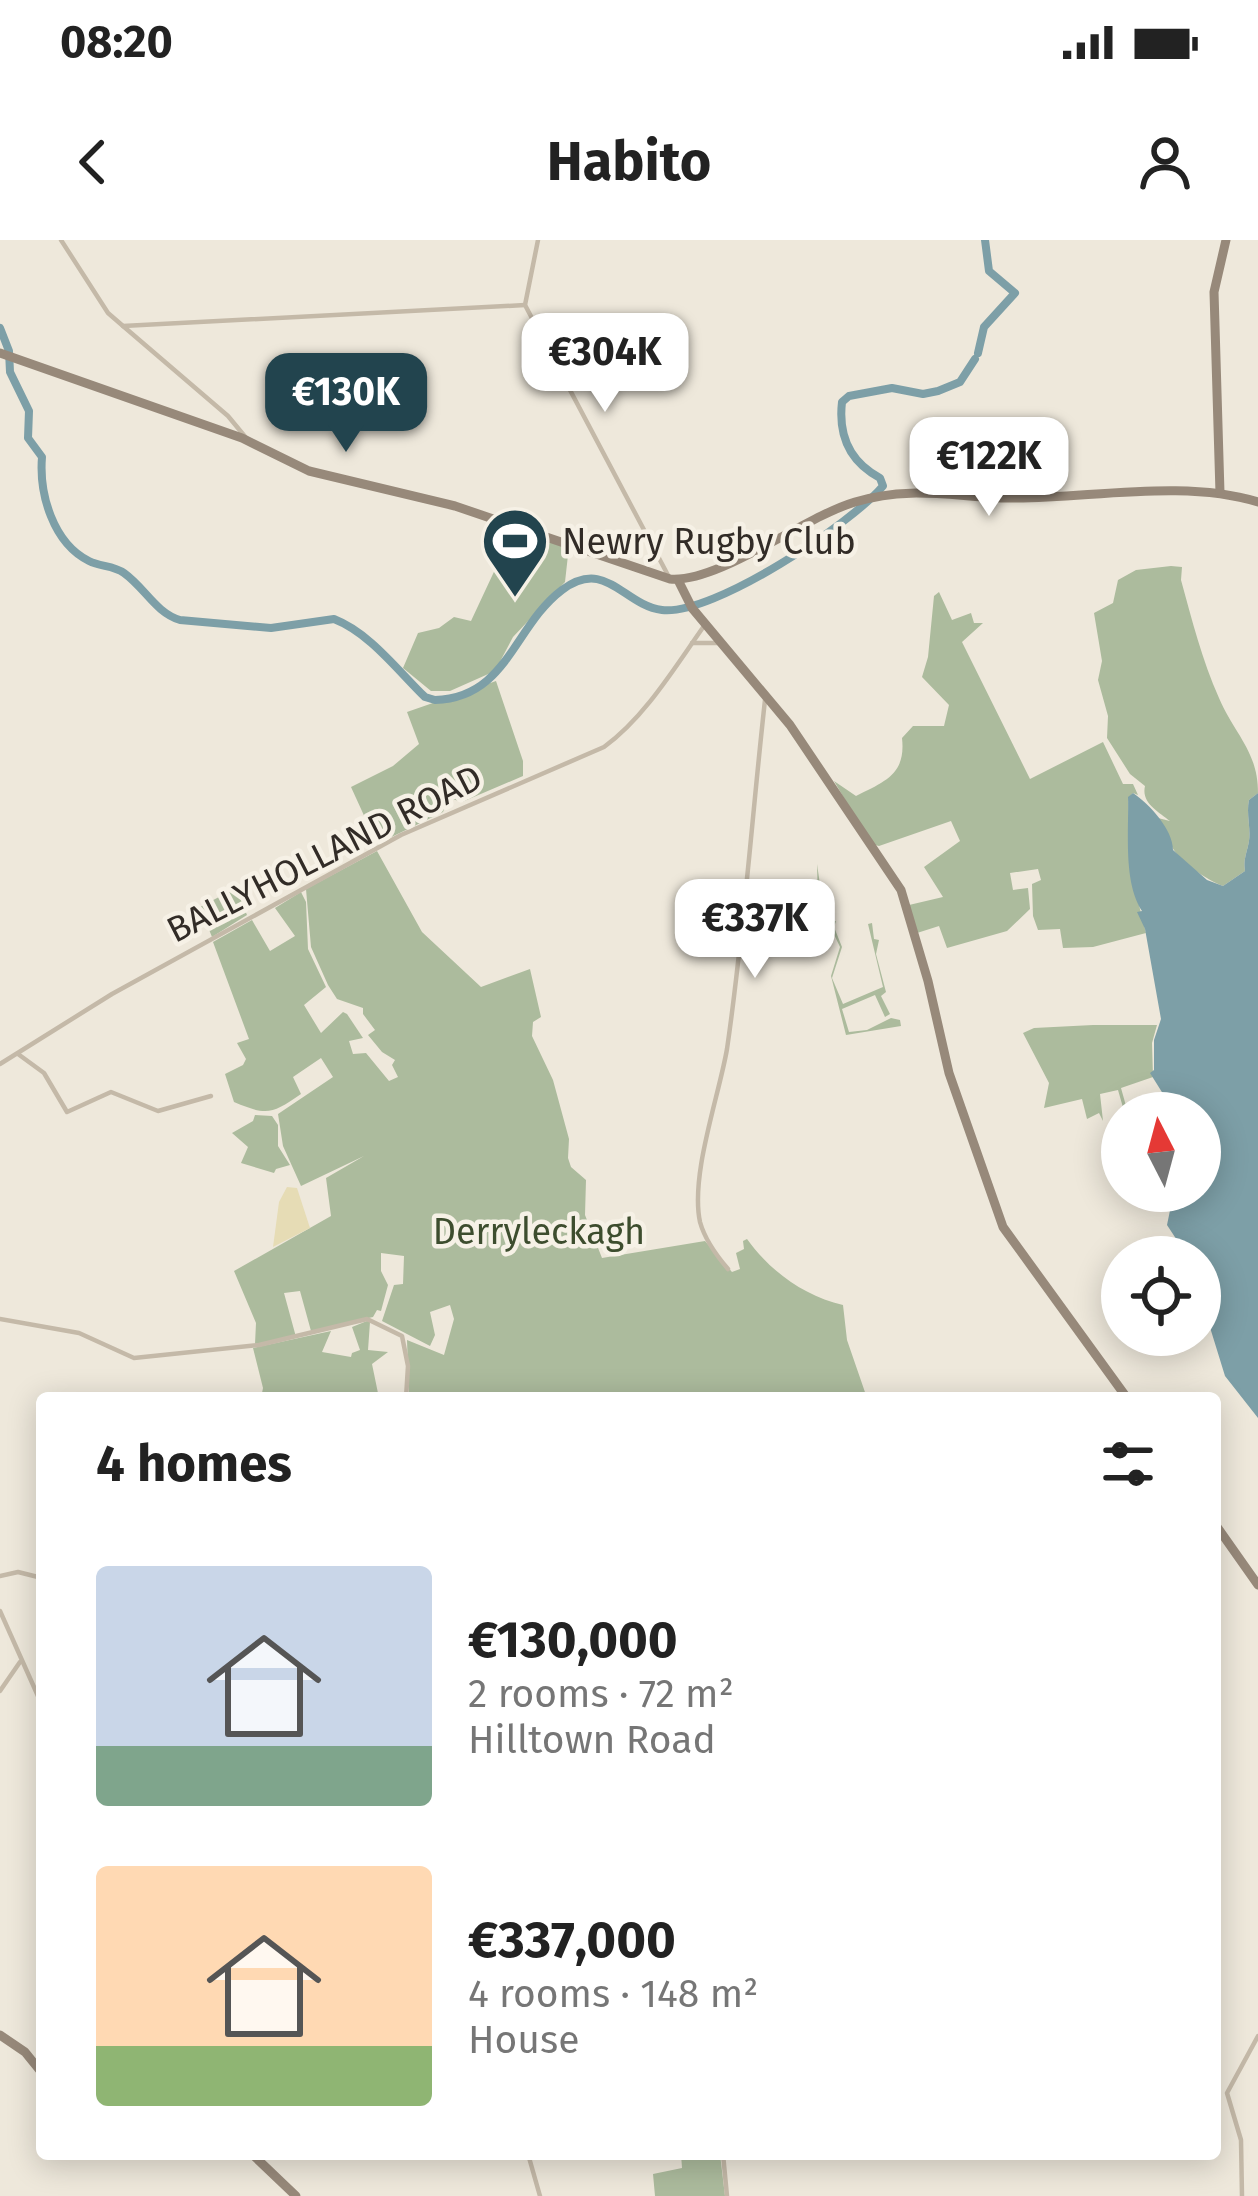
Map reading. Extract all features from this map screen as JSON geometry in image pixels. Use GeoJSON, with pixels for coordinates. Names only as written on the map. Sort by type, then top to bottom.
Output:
{"type":"FeatureCollection","features":[{"type":"Feature","properties":{"kind":"street"},"geometry":{"type":"LineString","coordinates":[[61,240],[108,313],[227,416],[248,440]]}},
{"type":"Feature","properties":{"kind":"street"},"geometry":{"type":"LineString","coordinates":[[538,240],[525,305],[692,608],[834,787],[901,890],[949,1073],[1004,1227],[1123,1392]]}},
{"type":"Feature","properties":{"kind":"street"},"geometry":{"type":"LineString","coordinates":[[1220,493],[1214,292],[1226,240]]}},
{"type":"Feature","properties":{"kind":"street"},"geometry":{"type":"LineString","coordinates":[[123,326],[525,305]]}},
{"type":"Feature","properties":{"kind":"street"},"geometry":{"type":"LineString","coordinates":[[5,354],[248,440],[309,471],[455,506],[674,579],[702,574],[853,502],[934,490],[1001,498],[1220,493],[1258,502]]}},
{"type":"Feature","properties":{"kind":"street","name":"BALLYHOLLAND ROAD"},"geometry":{"type":"LineString","coordinates":[[0,1064],[112,994],[401,836],[604,746],[643,708],[705,624]]}},
{"type":"Feature","properties":{"kind":"street"},"geometry":{"type":"LineString","coordinates":[[692,643],[721,643]]}},
{"type":"Feature","properties":{"kind":"street"},"geometry":{"type":"LineString","coordinates":[[728,1269],[713,1252],[700,1220],[701,1186],[726,1051],[765,696]]}},
{"type":"Feature","properties":{"kind":"street"},"geometry":{"type":"LineString","coordinates":[[18,1054],[44,1073],[67,1112],[111,1091],[158,1111],[211,1096]]}},
{"type":"Feature","properties":{"kind":"street"},"geometry":{"type":"LineString","coordinates":[[0,1319],[80,1333],[134,1358],[260,1346],[367,1318],[402,1336],[408,1366],[406,1392]]}},
{"type":"Feature","properties":{"kind":"street"},"geometry":{"type":"LineString","coordinates":[[1221,1533],[1258,1585]]}},
{"type":"Feature","properties":{"kind":"street"},"geometry":{"type":"LineString","coordinates":[[0,1576],[18,1572],[36,1577]]}},
{"type":"Feature","properties":{"kind":"street"},"geometry":{"type":"LineString","coordinates":[[0,1611],[36,1694]]}},
{"type":"Feature","properties":{"kind":"street"},"geometry":{"type":"LineString","coordinates":[[0,1691],[20,1662]]}},
{"type":"Feature","properties":{"kind":"street"},"geometry":{"type":"LineString","coordinates":[[0,2035],[36,2066]]}},
{"type":"Feature","properties":{"kind":"street"},"geometry":{"type":"LineString","coordinates":[[1242,2196],[1241,2140],[1227,2093],[1258,2036]]}},
{"type":"Feature","properties":{"kind":"street"},"geometry":{"type":"LineString","coordinates":[[258,2160],[296,2196]]}},
{"type":"Feature","properties":{"kind":"street"},"geometry":{"type":"LineString","coordinates":[[530,2160],[541,2196]]}},
{"type":"Feature","properties":{"kind":"street"},"geometry":{"type":"LineString","coordinates":[[724,2160],[727,2196]]}},
{"type":"Feature","properties":{"kind":"green space","name":"Newry Rugby Club"},"geometry":{"type":"Polygon","coordinates":[[[514,529],[569,546],[565,582],[513,637],[495,671],[450,691],[431,691],[403,668],[418,633],[439,628],[454,617],[471,621],[514,529]]]}},
{"type":"Feature","properties":{"kind":"green space"},"geometry":{"type":"Polygon","coordinates":[[[1182,567],[1181,580],[1207,669],[1250,754],[1257,778],[1258,793],[1248,805],[1245,871],[1223,886],[1176,853],[1158,818],[1170,821],[1148,802],[1145,786],[1130,774],[1107,738],[1094,613],[1113,603],[1118,580],[1136,570],[1182,567]]]}},
{"type":"Feature","properties":{"kind":"green space"},"geometry":{"type":"Polygon","coordinates":[[[939,592],[952,620],[971,613],[974,623],[983,623],[962,642],[1030,779],[1103,742],[1123,784],[1133,784],[1138,795],[1128,798],[1131,873],[1146,933],[1093,947],[1063,948],[1060,929],[1038,930],[1033,916],[1032,884],[1041,880],[1038,869],[1010,873],[1013,890],[1028,888],[1030,909],[1007,931],[947,948],[939,926],[917,933],[909,905],[943,897],[924,867],[960,841],[951,821],[879,846],[871,844],[834,781],[856,796],[867,791],[897,768],[902,738],[913,726],[944,726],[949,705],[922,677],[934,596],[939,592]]]}},
{"type":"Feature","properties":{"kind":"green space"},"geometry":{"type":"Polygon","coordinates":[[[496,681],[523,761],[523,776],[462,802],[449,798],[443,812],[377,844],[351,787],[393,766],[419,744],[407,712],[496,681]]]}},
{"type":"Feature","properties":{"kind":"green space","name":"Derryleckagh"},"geometry":{"type":"Polygon","coordinates":[[[377,851],[422,932],[481,987],[530,969],[541,1017],[533,1022],[532,1036],[553,1080],[569,1139],[571,1167],[586,1180],[585,1215],[602,1258],[705,1241],[732,1272],[740,1269],[736,1253],[744,1249],[747,1239],[789,1281],[843,1305],[847,1340],[865,1392],[409,1392],[407,1340],[444,1355],[454,1319],[450,1305],[430,1312],[435,1335],[430,1346],[382,1321],[394,1285],[403,1284],[404,1256],[381,1253],[381,1271],[388,1285],[381,1311],[373,1317],[311,1331],[300,1291],[284,1293],[296,1337],[255,1344],[256,1323],[234,1271],[331,1216],[326,1178],[364,1156],[301,1186],[283,1146],[278,1114],[333,1077],[321,1058],[293,1077],[301,1094],[283,1106],[262,1111],[234,1102],[225,1074],[243,1065],[246,1059],[237,1043],[249,1039],[213,942],[252,920],[270,951],[295,936],[275,908],[301,892],[306,902],[308,949],[326,987],[304,1005],[321,1033],[343,1012],[347,1014],[363,1038],[349,1041],[353,1054],[366,1053],[389,1081],[398,1077],[392,1065],[395,1060],[368,1035],[375,1030],[363,1008],[337,999],[328,985],[311,947],[306,889],[377,851]]]}},
{"type":"Feature","properties":{"kind":"green space"},"geometry":{"type":"Polygon","coordinates":[[[817,864],[823,905],[831,922],[836,921],[842,947],[832,978],[843,1004],[883,987],[868,924],[872,923],[874,939],[879,940],[876,954],[886,992],[881,996],[890,1014],[885,1017],[875,995],[842,1009],[849,1032],[867,1030],[891,1018],[900,1020],[901,1026],[846,1035],[831,976],[840,947],[821,907],[747,911],[818,903],[817,864]]]}},
{"type":"Feature","properties":{"kind":"green space"},"geometry":{"type":"Polygon","coordinates":[[[236,888],[247,915],[212,937],[200,907],[236,888]]]}},
{"type":"Feature","properties":{"kind":"green space"},"geometry":{"type":"Polygon","coordinates":[[[1157,1025],[1152,1043],[1153,1077],[1121,1088],[1122,1092],[1101,1092],[1101,1117],[1099,1113],[1087,1119],[1082,1099],[1044,1108],[1049,1083],[1023,1033],[1034,1028],[1157,1025]]]}},
{"type":"Feature","properties":{"kind":"green space"},"geometry":{"type":"Polygon","coordinates":[[[255,1115],[272,1116],[278,1125],[278,1146],[290,1165],[274,1173],[241,1163],[248,1147],[232,1133],[255,1115]]]}},
{"type":"Feature","properties":{"kind":"green space"},"geometry":{"type":"Polygon","coordinates":[[[370,1322],[368,1350],[388,1352],[372,1364],[378,1392],[262,1392],[253,1348],[331,1331],[322,1352],[351,1357],[360,1350],[352,1327],[370,1322]]]}},
{"type":"Feature","properties":{"kind":"green space"},"geometry":{"type":"Polygon","coordinates":[[[681,2160],[721,2160],[725,2196],[655,2196],[653,2174],[682,2168],[681,2160]]]}},
{"type":"Feature","properties":{"kind":"sand"},"geometry":{"type":"Polygon","coordinates":[[[287,1187],[297,1188],[310,1228],[273,1247],[279,1202],[287,1187]]]}},
{"type":"Feature","properties":{"kind":"water"},"geometry":{"type":"Polygon","coordinates":[[[1133,793],[1153,810],[1173,850],[1207,880],[1223,886],[1245,871],[1249,800],[1258,793],[1258,1418],[1225,1376],[1219,1356],[1221,1236],[1174,1236],[1167,1225],[1170,1212],[1221,1212],[1221,1092],[1162,1092],[1150,1073],[1161,1019],[1145,929],[1137,912],[1142,911],[1129,871],[1128,797],[1133,793]]]}},
{"type":"Feature","properties":{"kind":"waterway"},"geometry":{"type":"LineString","coordinates":[[978,353],[984,327],[1015,293],[989,271],[985,240]]}},
{"type":"Feature","properties":{"kind":"waterway"},"geometry":{"type":"LineString","coordinates":[[0,328],[9,351],[10,372],[29,411],[28,438],[42,457],[51,516],[77,553],[124,573],[164,612],[180,620],[271,628],[334,619],[360,633],[425,697],[435,700],[459,696],[494,674],[546,605],[577,581],[603,581],[662,610],[714,598],[780,564],[843,522],[883,486],[848,447],[842,402],[849,396],[892,388],[923,394],[938,391],[960,382],[975,359]]}},
{"type":"Feature","properties":{"kind":"place","name":"Newry Rugby Club"},"geometry":{"type":"Point","coordinates":[515,600]}}]}
